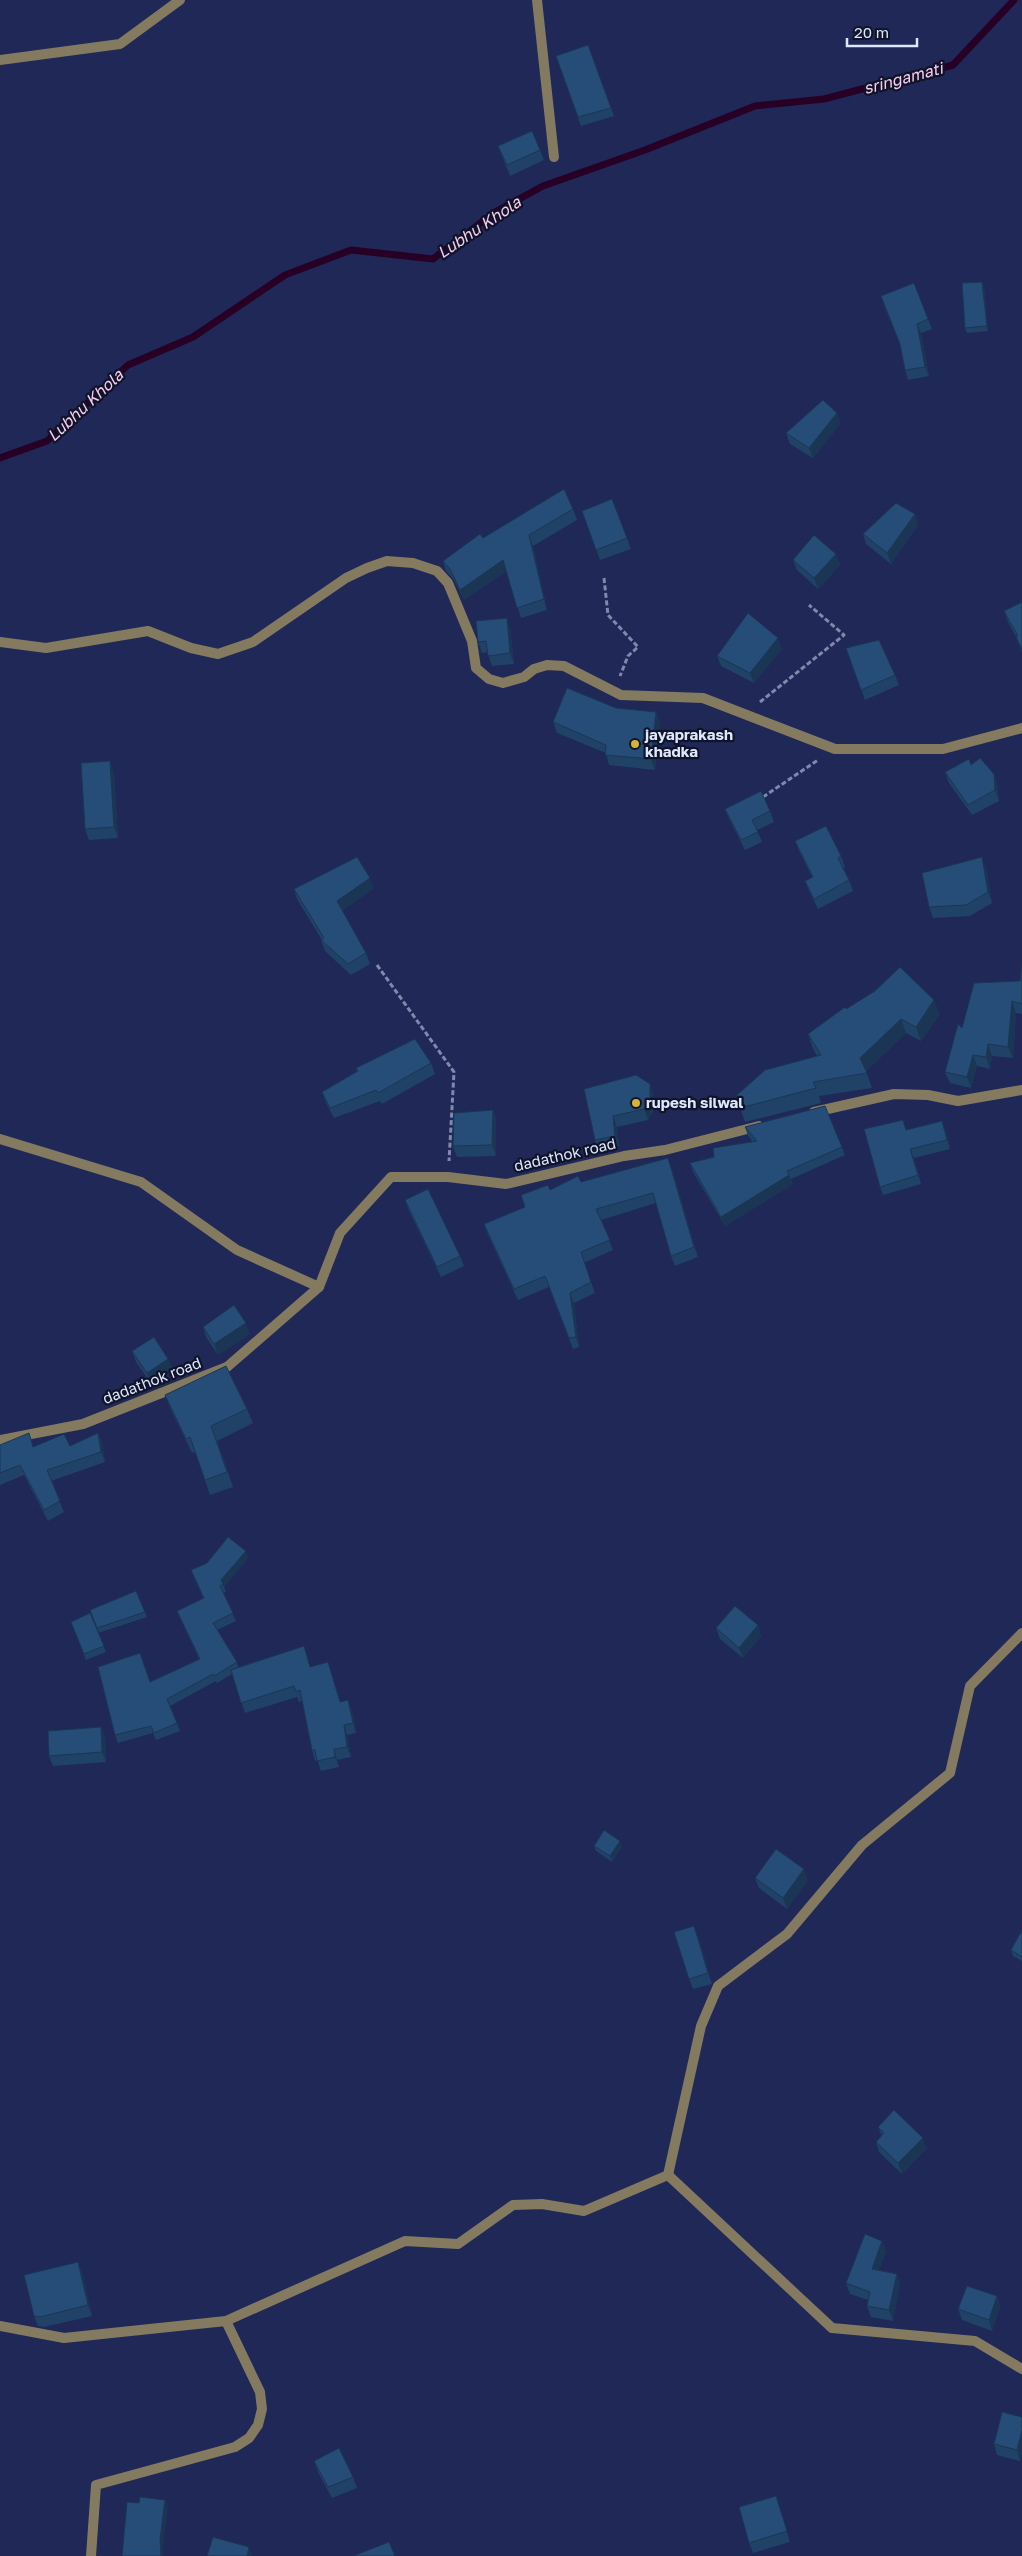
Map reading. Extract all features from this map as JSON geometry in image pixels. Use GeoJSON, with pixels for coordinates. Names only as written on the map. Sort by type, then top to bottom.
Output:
{"type":"FeatureCollection","features":[{"type":"Feature","properties":{"kind":"street"},"geometry":{"type":"LineString","coordinates":[[0,60],[120,44],[180,0]]}},
{"type":"Feature","properties":{"kind":"street"},"geometry":{"type":"LineString","coordinates":[[537,0],[554,157]]}},
{"type":"Feature","properties":{"kind":"street"},"geometry":{"type":"LineString","coordinates":[[0,642],[46,648],[148,631],[191,648],[218,654],[253,642],[346,578],[367,568],[387,561],[413,563],[438,571],[448,583],[472,641],[476,668],[489,679],[503,683],[524,677],[534,669],[547,665],[564,666],[613,693],[621,695],[703,698],[836,749],[943,749],[1022,728]]}},
{"type":"Feature","properties":{"kind":"street"},"geometry":{"type":"LineString","coordinates":[[804,1114],[894,1094],[928,1095],[958,1101],[1022,1090]]}},
{"type":"Feature","properties":{"kind":"street","name":"dadathok road"},"geometry":{"type":"LineString","coordinates":[[0,1440],[83,1424],[227,1367],[319,1286],[340,1233],[392,1177],[448,1177],[506,1184],[624,1156],[665,1150],[767,1124]]}},
{"type":"Feature","properties":{"kind":"street"},"geometry":{"type":"LineString","coordinates":[[0,1140],[141,1182],[237,1250],[319,1286]]}},
{"type":"Feature","properties":{"kind":"street"},"geometry":{"type":"LineString","coordinates":[[668,2175],[701,2026],[718,1986],[787,1934],[862,1845],[950,1774],[970,1686],[1022,1633]]}},
{"type":"Feature","properties":{"kind":"street"},"geometry":{"type":"LineString","coordinates":[[0,2326],[64,2338],[226,2321],[406,2240],[458,2244],[513,2205],[542,2204],[584,2211],[668,2175]]}},
{"type":"Feature","properties":{"kind":"street"},"geometry":{"type":"LineString","coordinates":[[668,2175],[832,2328],[975,2341],[1022,2369]]}},
{"type":"Feature","properties":{"kind":"street"},"geometry":{"type":"LineString","coordinates":[[90,2556],[96,2485],[234,2448],[249,2438],[258,2425],[262,2409],[260,2392],[226,2321]]}},
{"type":"Feature","properties":{"kind":"path"},"geometry":{"type":"LineString","coordinates":[[604,578],[608,615],[638,647],[628,656],[613,693]]}},
{"type":"Feature","properties":{"kind":"path"},"geometry":{"type":"LineString","coordinates":[[745,713],[844,635],[809,605]]}},
{"type":"Feature","properties":{"kind":"path"},"geometry":{"type":"LineString","coordinates":[[763,797],[836,749]]}},
{"type":"Feature","properties":{"kind":"path"},"geometry":{"type":"LineString","coordinates":[[377,965],[454,1072],[448,1177]]}},
{"type":"Feature","properties":{"kind":"building"},"geometry":{"type":"Polygon","coordinates":[[[588,45],[611,108],[578,117],[556,56],[588,45]]]}},
{"type":"Feature","properties":{"kind":"building"},"geometry":{"type":"Polygon","coordinates":[[[532,131],[540,150],[507,165],[498,146],[532,131]]]}},
{"type":"Feature","properties":{"kind":"building"},"geometry":{"type":"Polygon","coordinates":[[[982,282],[987,326],[965,328],[962,283],[982,282]]]}},
{"type":"Feature","properties":{"kind":"building"},"geometry":{"type":"Polygon","coordinates":[[[914,283],[928,319],[917,324],[925,367],[905,370],[900,344],[881,296],[914,283]]]}},
{"type":"Feature","properties":{"kind":"building"},"geometry":{"type":"Polygon","coordinates":[[[823,400],[837,413],[809,448],[786,433],[823,400]]]}},
{"type":"Feature","properties":{"kind":"building"},"geometry":{"type":"Polygon","coordinates":[[[564,489],[573,509],[529,535],[544,599],[517,608],[503,560],[460,590],[450,569],[443,561],[480,534],[483,538],[564,489]]]}},
{"type":"Feature","properties":{"kind":"building"},"geometry":{"type":"Polygon","coordinates":[[[612,499],[627,538],[596,550],[582,511],[612,499]]]}},
{"type":"Feature","properties":{"kind":"building"},"geometry":{"type":"Polygon","coordinates":[[[896,503],[915,514],[887,553],[863,534],[896,503]]]}},
{"type":"Feature","properties":{"kind":"building"},"geometry":{"type":"Polygon","coordinates":[[[814,535],[836,554],[814,578],[793,560],[814,535]]]}},
{"type":"Feature","properties":{"kind":"building"},"geometry":{"type":"Polygon","coordinates":[[[1022,602],[1022,650],[1016,637],[1018,636],[1004,611],[1022,602]]]}},
{"type":"Feature","properties":{"kind":"building"},"geometry":{"type":"Polygon","coordinates":[[[748,613],[778,638],[750,673],[717,656],[748,613]]]}},
{"type":"Feature","properties":{"kind":"building"},"geometry":{"type":"Polygon","coordinates":[[[507,618],[510,653],[488,656],[486,641],[478,642],[476,621],[507,618]]]}},
{"type":"Feature","properties":{"kind":"building"},"geometry":{"type":"Polygon","coordinates":[[[879,640],[895,675],[861,690],[846,648],[879,640]]]}},
{"type":"Feature","properties":{"kind":"building"},"geometry":{"type":"Polygon","coordinates":[[[567,688],[616,708],[656,712],[651,759],[605,755],[606,745],[553,722],[567,688]]]}},
{"type":"Feature","properties":{"kind":"building"},"geometry":{"type":"Polygon","coordinates":[[[980,758],[994,774],[995,790],[968,805],[945,772],[969,759],[971,765],[980,758]]]}},
{"type":"Feature","properties":{"kind":"building"},"geometry":{"type":"Polygon","coordinates":[[[110,761],[114,827],[85,829],[81,763],[110,761]]]}},
{"type":"Feature","properties":{"kind":"building"},"geometry":{"type":"Polygon","coordinates":[[[761,791],[770,811],[752,820],[758,832],[741,840],[725,809],[761,791]]]}},
{"type":"Feature","properties":{"kind":"building"},"geometry":{"type":"Polygon","coordinates":[[[826,826],[841,856],[838,858],[849,880],[814,899],[805,881],[813,877],[795,841],[826,826]]]}},
{"type":"Feature","properties":{"kind":"building"},"geometry":{"type":"Polygon","coordinates":[[[357,857],[370,878],[337,901],[366,953],[348,964],[321,940],[324,938],[294,889],[357,857]]]}},
{"type":"Feature","properties":{"kind":"building"},"geometry":{"type":"Polygon","coordinates":[[[982,857],[988,892],[966,905],[929,907],[922,873],[982,857]]]}},
{"type":"Feature","properties":{"kind":"building"},"geometry":{"type":"Polygon","coordinates":[[[1022,963],[1022,1004],[1012,1001],[1008,1047],[988,1044],[986,1057],[973,1055],[967,1077],[945,1072],[958,1024],[962,1028],[974,983],[1020,981],[1022,963]]]}},
{"type":"Feature","properties":{"kind":"building"},"geometry":{"type":"Polygon","coordinates":[[[900,967],[934,1000],[916,1027],[901,1019],[860,1058],[867,1073],[813,1082],[816,1088],[740,1108],[737,1095],[765,1070],[821,1055],[808,1034],[845,1007],[846,1009],[875,991],[900,967]]]}},
{"type":"Feature","properties":{"kind":"building"},"geometry":{"type":"Polygon","coordinates":[[[415,1039],[431,1063],[378,1093],[376,1090],[330,1108],[322,1092],[358,1071],[356,1068],[415,1039]]]}},
{"type":"Feature","properties":{"kind":"building"},"geometry":{"type":"Polygon","coordinates":[[[636,1075],[650,1084],[650,1100],[644,1109],[613,1116],[615,1136],[595,1140],[584,1089],[636,1075]]]}},
{"type":"Feature","properties":{"kind":"building"},"geometry":{"type":"Polygon","coordinates":[[[825,1106],[842,1147],[787,1171],[789,1175],[721,1217],[690,1163],[714,1157],[713,1148],[757,1141],[745,1127],[825,1106]]]}},
{"type":"Feature","properties":{"kind":"building"},"geometry":{"type":"Polygon","coordinates":[[[493,1110],[492,1145],[453,1146],[454,1113],[493,1110]]]}},
{"type":"Feature","properties":{"kind":"building"},"geometry":{"type":"Polygon","coordinates":[[[903,1120],[906,1130],[942,1121],[947,1140],[910,1149],[918,1175],[880,1187],[864,1129],[903,1120]]]}},
{"type":"Feature","properties":{"kind":"building"},"geometry":{"type":"Polygon","coordinates":[[[668,1158],[694,1247],[671,1256],[653,1193],[596,1209],[610,1240],[581,1252],[591,1282],[570,1293],[576,1337],[569,1338],[545,1276],[514,1289],[484,1224],[525,1207],[521,1195],[548,1185],[550,1190],[578,1176],[581,1182],[668,1158]]]}},
{"type":"Feature","properties":{"kind":"building"},"geometry":{"type":"Polygon","coordinates":[[[428,1189],[460,1256],[437,1267],[405,1200],[428,1189]]]}},
{"type":"Feature","properties":{"kind":"building"},"geometry":{"type":"Polygon","coordinates":[[[234,1305],[246,1323],[214,1344],[203,1327],[234,1305]]]}},
{"type":"Feature","properties":{"kind":"building"},"geometry":{"type":"Polygon","coordinates":[[[154,1337],[168,1359],[147,1373],[132,1351],[154,1337]]]}},
{"type":"Feature","properties":{"kind":"building"},"geometry":{"type":"Polygon","coordinates":[[[226,1366],[247,1409],[211,1426],[227,1472],[205,1480],[190,1437],[186,1439],[165,1395],[226,1366]]]}},
{"type":"Feature","properties":{"kind":"building"},"geometry":{"type":"Polygon","coordinates":[[[29,1433],[33,1447],[64,1434],[70,1446],[98,1433],[101,1452],[47,1470],[60,1501],[44,1510],[20,1465],[0,1473],[0,1445],[29,1433]]]}},
{"type":"Feature","properties":{"kind":"building"},"geometry":{"type":"Polygon","coordinates":[[[228,1537],[246,1551],[221,1580],[223,1584],[220,1586],[233,1613],[213,1623],[237,1662],[214,1676],[213,1674],[167,1699],[177,1723],[154,1733],[151,1726],[115,1735],[98,1667],[140,1653],[150,1682],[200,1659],[177,1611],[204,1598],[191,1570],[207,1563],[228,1537]]]}},
{"type":"Feature","properties":{"kind":"building"},"geometry":{"type":"Polygon","coordinates":[[[136,1591],[145,1612],[97,1628],[90,1610],[136,1591]]]}},
{"type":"Feature","properties":{"kind":"building"},"geometry":{"type":"Polygon","coordinates":[[[735,1606],[758,1625],[739,1648],[716,1628],[735,1606]]]}},
{"type":"Feature","properties":{"kind":"building"},"geometry":{"type":"Polygon","coordinates":[[[90,1613],[104,1646],[84,1654],[71,1622],[90,1613]]]}},
{"type":"Feature","properties":{"kind":"building"},"geometry":{"type":"Polygon","coordinates":[[[304,1646],[310,1667],[328,1662],[340,1702],[348,1700],[353,1723],[344,1725],[347,1747],[334,1749],[335,1757],[317,1761],[315,1750],[312,1750],[300,1690],[296,1692],[294,1686],[241,1703],[231,1670],[304,1646]]]}},
{"type":"Feature","properties":{"kind":"building"},"geometry":{"type":"Polygon","coordinates":[[[101,1727],[102,1752],[49,1756],[48,1731],[101,1727]]]}},
{"type":"Feature","properties":{"kind":"building"},"geometry":{"type":"Polygon","coordinates":[[[604,1830],[620,1841],[610,1856],[594,1846],[604,1830]]]}},
{"type":"Feature","properties":{"kind":"building"},"geometry":{"type":"Polygon","coordinates":[[[776,1849],[804,1869],[783,1898],[755,1878],[776,1849]]]}},
{"type":"Feature","properties":{"kind":"building"},"geometry":{"type":"Polygon","coordinates":[[[694,1926],[708,1973],[689,1979],[674,1932],[694,1926]]]}},
{"type":"Feature","properties":{"kind":"building"},"geometry":{"type":"Polygon","coordinates":[[[1022,1932],[1022,1957],[1011,1950],[1022,1932]]]}},
{"type":"Feature","properties":{"kind":"building"},"geometry":{"type":"Polygon","coordinates":[[[894,2110],[923,2138],[898,2163],[876,2142],[884,2133],[878,2127],[894,2110]]]}},
{"type":"Feature","properties":{"kind":"building"},"geometry":{"type":"Polygon","coordinates":[[[865,2234],[882,2241],[872,2269],[897,2274],[889,2310],[867,2306],[870,2292],[846,2283],[865,2234]]]}},
{"type":"Feature","properties":{"kind":"building"},"geometry":{"type":"Polygon","coordinates":[[[78,2262],[88,2305],[40,2317],[34,2316],[24,2275],[78,2262]]]}},
{"type":"Feature","properties":{"kind":"building"},"geometry":{"type":"Polygon","coordinates":[[[967,2286],[997,2296],[989,2320],[958,2309],[967,2286]]]}},
{"type":"Feature","properties":{"kind":"building"},"geometry":{"type":"Polygon","coordinates":[[[1002,2412],[1022,2417],[1022,2430],[1017,2450],[994,2444],[1002,2412]]]}},
{"type":"Feature","properties":{"kind":"building"},"geometry":{"type":"Polygon","coordinates":[[[339,2448],[353,2477],[328,2487],[314,2461],[339,2448]]]}},
{"type":"Feature","properties":{"kind":"building"},"geometry":{"type":"Polygon","coordinates":[[[776,2496],[787,2531],[749,2543],[739,2507],[776,2496]]]}},
{"type":"Feature","properties":{"kind":"building"},"geometry":{"type":"Polygon","coordinates":[[[140,2497],[165,2500],[160,2540],[161,2556],[122,2556],[127,2502],[139,2503],[140,2497]]]}},
{"type":"Feature","properties":{"kind":"building"},"geometry":{"type":"Polygon","coordinates":[[[213,2537],[249,2547],[247,2556],[207,2556],[213,2537]]]}},
{"type":"Feature","properties":{"kind":"building"},"geometry":{"type":"Polygon","coordinates":[[[389,2542],[395,2556],[353,2556],[389,2542]]]}},
{"type":"Feature","properties":{"kind":"waterway","name":"Lubhu Khola"},"geometry":{"type":"LineString","coordinates":[[0,458],[47,441],[128,365],[193,337],[285,275],[351,250],[433,259],[495,212],[543,186],[645,150],[755,106],[824,99],[953,65],[1014,0]]}},
{"type":"Feature","properties":{"kind":"place","name":"jayaprakash khadka"},"geometry":{"type":"Point","coordinates":[635,744]}},
{"type":"Feature","properties":{"kind":"place","name":"rupesh silwal"},"geometry":{"type":"Point","coordinates":[636,1103]}},
{"type":"Feature","properties":{"kind":"water label","name":"sringamati"},"geometry":{"type":"Point","coordinates":[903,78]}}]}
